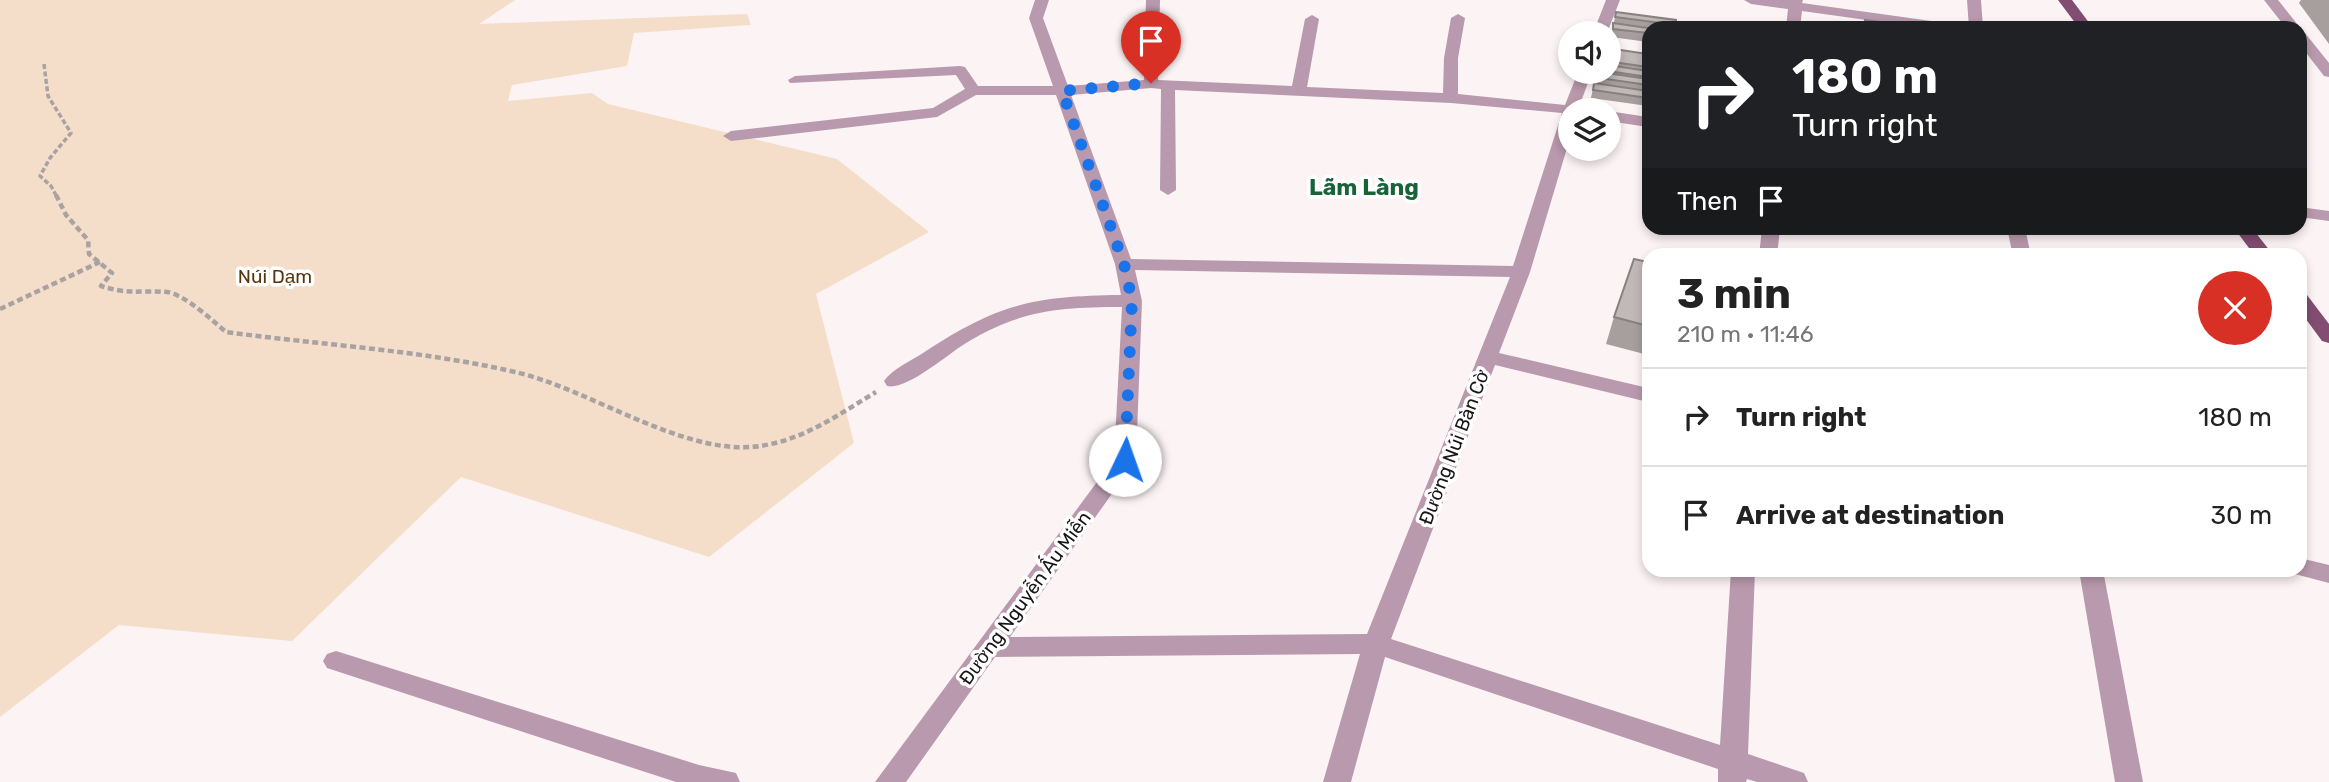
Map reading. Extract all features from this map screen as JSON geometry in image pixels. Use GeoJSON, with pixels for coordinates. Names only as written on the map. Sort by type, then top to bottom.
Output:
{"type":"FeatureCollection","features":[{"type":"Feature","properties":{"kind":"main road"},"geometry":{"type":"LineString","coordinates":[[2065,0],[2081,21]]}},
{"type":"Feature","properties":{"kind":"main road"},"geometry":{"type":"LineString","coordinates":[[2307,308],[2329,337]]}},
{"type":"Feature","properties":{"kind":"street","name":"Đường Nguyễn Ấu Miễn"},"geometry":{"type":"LineString","coordinates":[[889,782],[1125,460],[1132,300],[1124,264],[1035,18],[1042,0]]}},
{"type":"Feature","properties":{"kind":"street"},"geometry":{"type":"LineString","coordinates":[[1153,0],[1168,190]]}},
{"type":"Feature","properties":{"kind":"street"},"geometry":{"type":"LineString","coordinates":[[1605,21],[1613,0]]}},
{"type":"Feature","properties":{"kind":"street"},"geometry":{"type":"LineString","coordinates":[[1751,0],[1796,3],[1909,21]]}},
{"type":"Feature","properties":{"kind":"street"},"geometry":{"type":"LineString","coordinates":[[1974,0],[1976,21]]}},
{"type":"Feature","properties":{"kind":"street"},"geometry":{"type":"LineString","coordinates":[[2271,0],[2288,21]]}},
{"type":"Feature","properties":{"kind":"street"},"geometry":{"type":"LineString","coordinates":[[1794,21],[1796,3]]}},
{"type":"Feature","properties":{"kind":"street"},"geometry":{"type":"LineString","coordinates":[[1451,97],[1449,66],[1458,18]]}},
{"type":"Feature","properties":{"kind":"street"},"geometry":{"type":"LineString","coordinates":[[1299,90],[1312,19]]}},
{"type":"Feature","properties":{"kind":"street"},"geometry":{"type":"LineString","coordinates":[[2307,45],[2329,73]]}},
{"type":"Feature","properties":{"kind":"street"},"geometry":{"type":"LineString","coordinates":[[795,80],[960,71],[973,90]]}},
{"type":"Feature","properties":{"kind":"street"},"geometry":{"type":"LineString","coordinates":[[730,136],[937,111],[973,90],[1062,91],[1160,84],[1451,97],[1558,109]]}},
{"type":"Feature","properties":{"kind":"street"},"geometry":{"type":"LineString","coordinates":[[1621,118],[1642,121]]}},
{"type":"Feature","properties":{"kind":"street","name":"Đường Núi Bàn Cờ"},"geometry":{"type":"LineString","coordinates":[[1337,782],[1376,643],[1521,272],[1558,152]]}},
{"type":"Feature","properties":{"kind":"street"},"geometry":{"type":"LineString","coordinates":[[2307,213],[2329,216]]}},
{"type":"Feature","properties":{"kind":"street"},"geometry":{"type":"LineString","coordinates":[[1124,264],[1521,272]]}},
{"type":"Feature","properties":{"kind":"street"},"geometry":{"type":"LineString","coordinates":[[894,381],[975,330],[1012,313],[1056,303],[1132,300]]}},
{"type":"Feature","properties":{"kind":"street"},"geometry":{"type":"LineString","coordinates":[[1489,358],[1642,395]]}},
{"type":"Feature","properties":{"kind":"street"},"geometry":{"type":"LineString","coordinates":[[2307,569],[2329,574]]}},
{"type":"Feature","properties":{"kind":"street"},"geometry":{"type":"LineString","coordinates":[[1733,773],[1743,577]]}},
{"type":"Feature","properties":{"kind":"street"},"geometry":{"type":"LineString","coordinates":[[2092,577],[2129,782]]}},
{"type":"Feature","properties":{"kind":"street"},"geometry":{"type":"LineString","coordinates":[[989,648],[1376,643],[1733,773],[1794,782]]}},
{"type":"Feature","properties":{"kind":"street"},"geometry":{"type":"LineString","coordinates":[[336,661],[699,777],[726,782]]}},
{"type":"Feature","properties":{"kind":"path"},"geometry":{"type":"LineString","coordinates":[[44,64],[46,94],[52,108],[71,133],[59,150],[45,162],[40,176],[51,186],[66,215],[88,240],[89,254],[112,272],[101,286],[123,293],[170,292],[188,302],[226,332],[386,351],[517,372],[703,443],[750,447],[791,440],[807,434],[894,381]]}},
{"type":"Feature","properties":{"kind":"path"},"geometry":{"type":"LineString","coordinates":[[0,309],[101,262]]}},
{"type":"Feature","properties":{"kind":"green space","name":"Núi Dạm"},"geometry":{"type":"Polygon","coordinates":[[[0,0],[515,0],[479,24],[747,14],[751,25],[634,33],[627,66],[512,85],[508,101],[592,93],[608,104],[837,159],[929,232],[816,294],[854,443],[709,557],[461,477],[292,641],[119,625],[0,717],[0,0]]]}},
{"type":"Feature","properties":{"kind":"building"},"geometry":{"type":"Polygon","coordinates":[[[1616,12],[1676,21],[1646,21],[1615,17],[1616,12]]]}},
{"type":"Feature","properties":{"kind":"building"},"geometry":{"type":"Polygon","coordinates":[[[1621,24],[1642,27],[1642,32],[1621,30],[1621,24]]]}},
{"type":"Feature","properties":{"kind":"building"},"geometry":{"type":"Polygon","coordinates":[[[1621,50],[1642,53],[1642,66],[1621,63],[1621,50]]]}},
{"type":"Feature","properties":{"kind":"building"},"geometry":{"type":"Polygon","coordinates":[[[1621,67],[1642,70],[1642,76],[1621,73],[1621,67]]]}},
{"type":"Feature","properties":{"kind":"building"},"geometry":{"type":"Polygon","coordinates":[[[1621,75],[1642,78],[1642,84],[1621,81],[1621,75]]]}},
{"type":"Feature","properties":{"kind":"building"},"geometry":{"type":"Polygon","coordinates":[[[1594,84],[1642,90],[1642,97],[1593,90],[1594,84]]]}},
{"type":"Feature","properties":{"kind":"building"},"geometry":{"type":"Polygon","coordinates":[[[1634,259],[1642,261],[1642,324],[1614,317],[1634,259]]]}},
{"type":"Feature","properties":{"kind":"district","name":"Lãm Làng"},"geometry":{"type":"Point","coordinates":[1364,187]}},
{"type":"Feature","properties":{"kind":"route"},"geometry":{"type":"LineString","coordinates":[[1125,460],[1131,293],[1124,264],[1062,91],[1151,83]]}}]}
